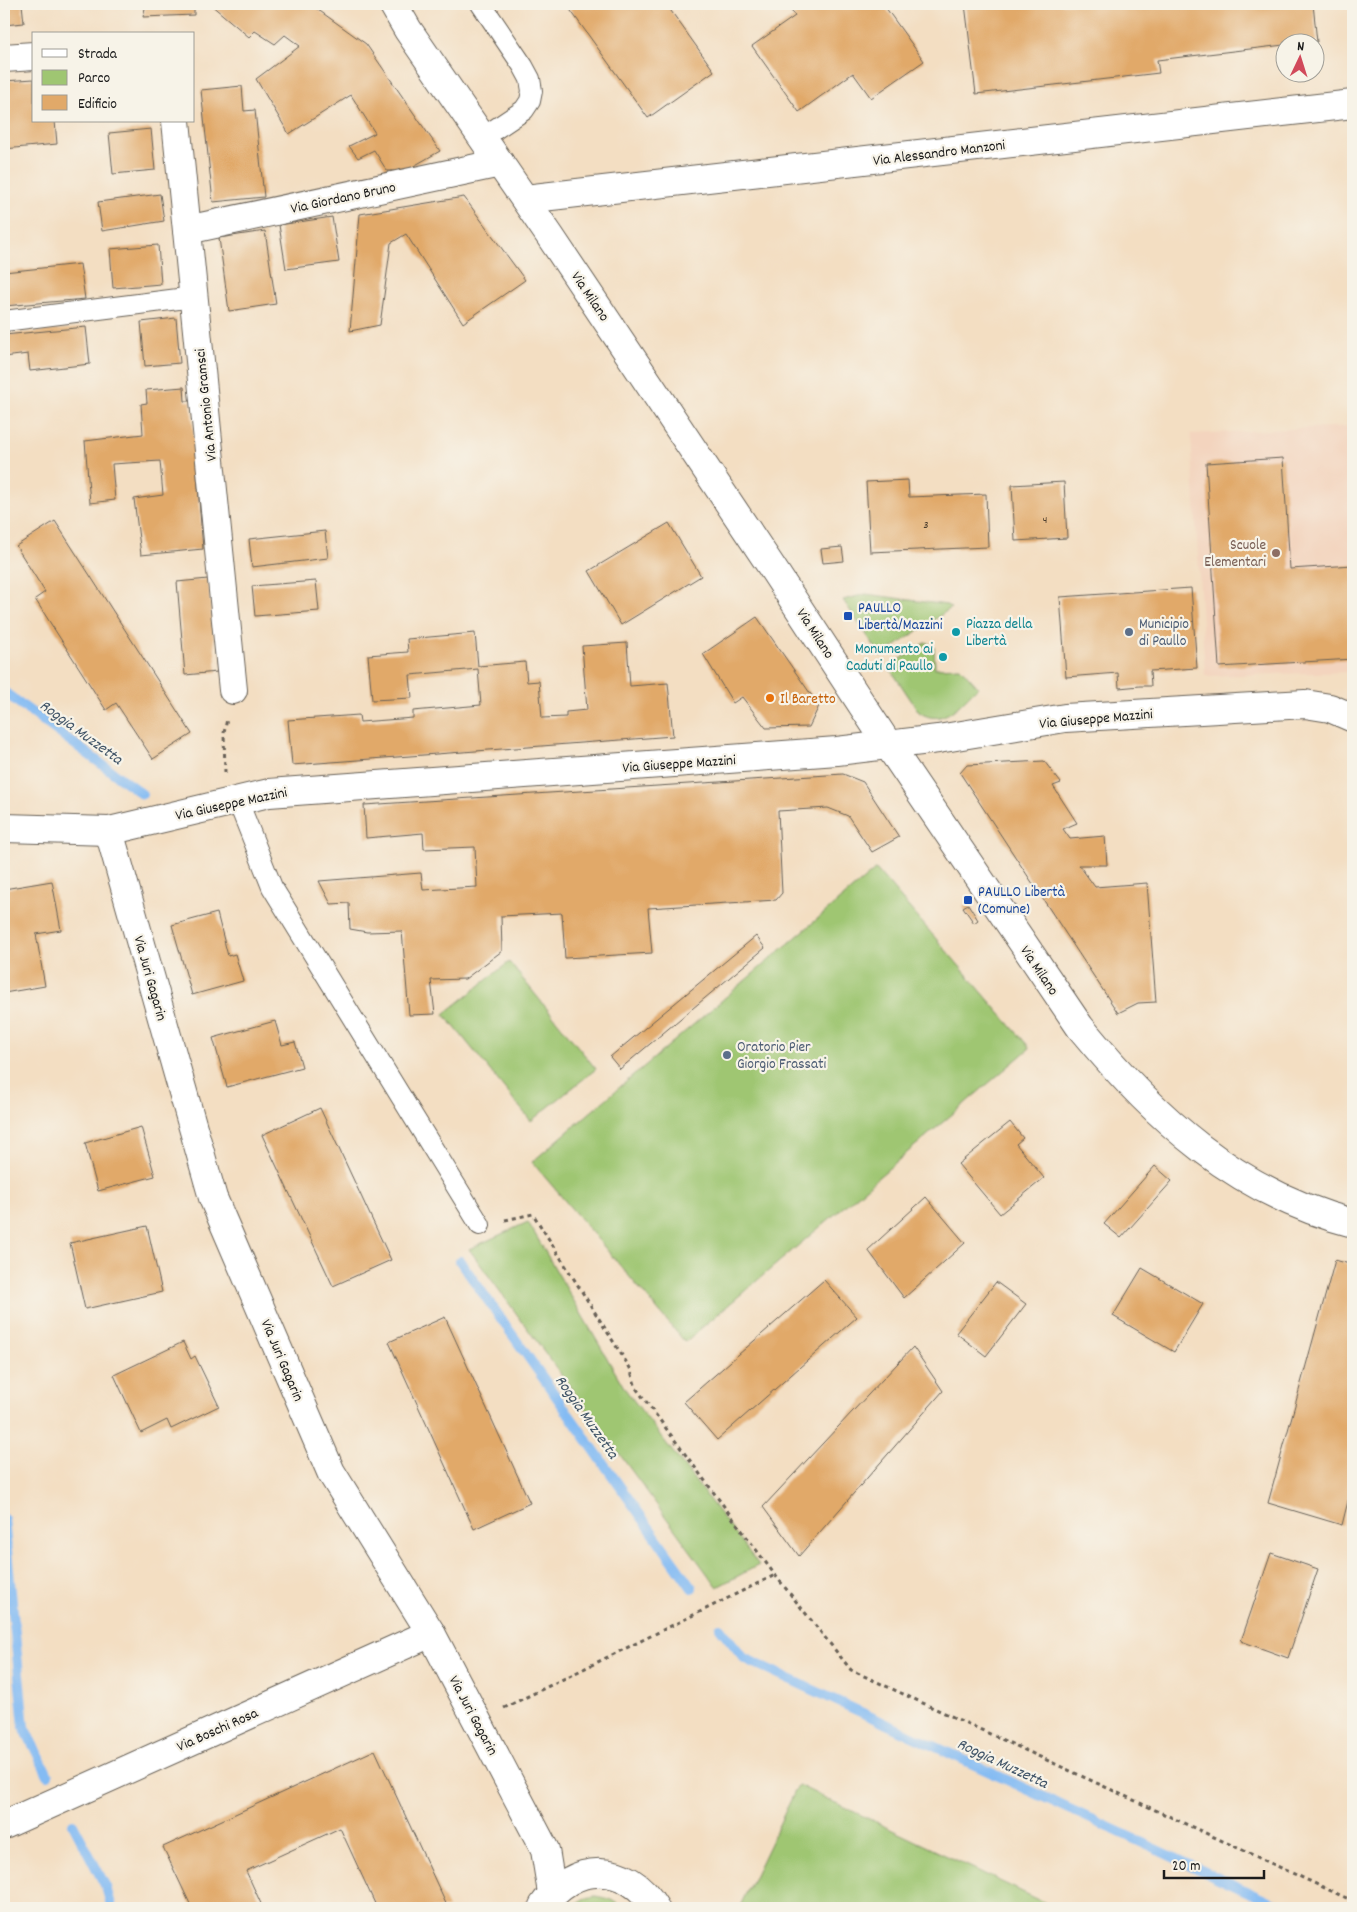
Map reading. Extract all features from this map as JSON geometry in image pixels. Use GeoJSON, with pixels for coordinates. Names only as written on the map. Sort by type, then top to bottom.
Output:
{"type":"FeatureCollection","features":[{"type":"Feature","properties":{"kind":"street","name":"Via Milano"},"geometry":{"type":"LineString","coordinates":[[382,4],[408,30]]}},
{"type":"Feature","properties":{"kind":"street","name":"Via Milano"},"geometry":{"type":"LineString","coordinates":[[394,4],[408,30],[525,199],[782,582],[889,746],[1080,1027],[1140,1096],[1194,1144],[1248,1181],[1297,1204],[1353,1223]]}},
{"type":"Feature","properties":{"kind":"street"},"geometry":{"type":"LineString","coordinates":[[4,58],[32,56]]}},
{"type":"Feature","properties":{"kind":"street","name":"Via Alessandro Manzoni"},"geometry":{"type":"LineString","coordinates":[[525,199],[1353,104]]}},
{"type":"Feature","properties":{"kind":"street","name":"Via Antonio Gramsci"},"geometry":{"type":"LineString","coordinates":[[176,122],[233,690]]}},
{"type":"Feature","properties":{"kind":"street","name":"Via Giordano Bruno"},"geometry":{"type":"LineString","coordinates":[[187,230],[500,163]]}},
{"type":"Feature","properties":{"kind":"street","name":"Via Giuseppe Mazzini"},"geometry":{"type":"LineString","coordinates":[[4,828],[109,831],[237,799],[269,793],[889,746],[938,740],[1075,717],[1305,704],[1330,708],[1353,718]]}},
{"type":"Feature","properties":{"kind":"street","name":"Via Juri Gagarin"},"geometry":{"type":"LineString","coordinates":[[109,831],[213,1198],[331,1472],[431,1633],[546,1850],[546,1900]]}},
{"type":"Feature","properties":{"kind":"street","name":"Via Boschi Rosa"},"geometry":{"type":"LineString","coordinates":[[4,1825],[431,1633]]}},
{"type":"Feature","properties":{"kind":"street","name":"Via Juri Gagarin"},"geometry":{"type":"LineString","coordinates":[[546,1850],[588,1874]]}},
{"type":"Feature","properties":{"kind":"street","name":"Via Juri Gagarin"},"geometry":{"type":"LineString","coordinates":[[546,1900],[567,1880],[588,1874],[610,1873],[631,1881],[647,1895],[655,1908]]}},
{"type":"Feature","properties":{"kind":"lane"},"geometry":{"type":"LineString","coordinates":[[481,4],[523,66],[530,79],[532,91],[530,101],[524,110],[482,138]]}},
{"type":"Feature","properties":{"kind":"lane"},"geometry":{"type":"LineString","coordinates":[[4,321],[194,297]]}},
{"type":"Feature","properties":{"kind":"lane"},"geometry":{"type":"LineString","coordinates":[[237,799],[272,887],[480,1225]]}},
{"type":"Feature","properties":{"kind":"path"},"geometry":{"type":"LineString","coordinates":[[233,690],[224,732],[224,749],[225,773],[237,799]]}},
{"type":"Feature","properties":{"kind":"path"},"geometry":{"type":"LineString","coordinates":[[480,1225],[533,1214],[630,1368],[636,1388],[775,1575],[851,1670],[1353,1901]]}},
{"type":"Feature","properties":{"kind":"path"},"geometry":{"type":"LineString","coordinates":[[478,1722],[775,1575]]}},
{"type":"Feature","properties":{"kind":"shaded area","name":"Scuole Elementari"},"geometry":{"type":"Polygon","coordinates":[[[1353,426],[1353,672],[1205,676],[1191,434],[1353,426]]]}},
{"type":"Feature","properties":{"kind":"green space"},"geometry":{"type":"Polygon","coordinates":[[[866,594],[947,605],[951,608],[881,656],[843,600],[866,594]]]}},
{"type":"Feature","properties":{"kind":"green space"},"geometry":{"type":"Polygon","coordinates":[[[926,642],[934,647],[935,668],[960,667],[978,687],[951,712],[936,718],[919,712],[889,667],[926,642]]]}},
{"type":"Feature","properties":{"kind":"green space"},"geometry":{"type":"Polygon","coordinates":[[[876,869],[1030,1048],[685,1342],[532,1162],[876,869]]]}},
{"type":"Feature","properties":{"kind":"green space"},"geometry":{"type":"Polygon","coordinates":[[[509,962],[596,1069],[531,1121],[444,1014],[509,962]]]}},
{"type":"Feature","properties":{"kind":"green space"},"geometry":{"type":"Polygon","coordinates":[[[528,1222],[625,1389],[759,1565],[717,1587],[469,1249],[528,1222]]]}},
{"type":"Feature","properties":{"kind":"green space"},"geometry":{"type":"Polygon","coordinates":[[[798,1785],[1056,1908],[739,1908],[798,1785]]]}},
{"type":"Feature","properties":{"kind":"green space"},"geometry":{"type":"Polygon","coordinates":[[[595,1896],[611,1900],[624,1908],[569,1908],[583,1899],[595,1896]]]}},
{"type":"Feature","properties":{"kind":"building"},"geometry":{"type":"Polygon","coordinates":[[[4,4],[22,4],[24,23],[4,25],[4,4]]]}},
{"type":"Feature","properties":{"kind":"building"},"geometry":{"type":"Polygon","coordinates":[[[146,4],[194,4],[194,15],[143,17],[146,4]]]}},
{"type":"Feature","properties":{"kind":"building"},"geometry":{"type":"Polygon","coordinates":[[[210,4],[310,4],[366,44],[440,151],[405,171],[387,171],[374,150],[358,158],[349,146],[375,133],[351,95],[289,134],[256,79],[300,46],[285,35],[275,44],[255,31],[249,37],[210,4]]]}},
{"type":"Feature","properties":{"kind":"building"},"geometry":{"type":"Polygon","coordinates":[[[566,4],[666,4],[714,71],[648,118],[566,4]]]}},
{"type":"Feature","properties":{"kind":"building"},"geometry":{"type":"Polygon","coordinates":[[[786,4],[883,4],[924,61],[871,98],[853,73],[799,112],[752,46],[795,16],[786,4]]]}},
{"type":"Feature","properties":{"kind":"building"},"geometry":{"type":"Polygon","coordinates":[[[965,4],[1313,4],[1316,32],[1274,32],[1274,46],[1157,60],[1159,73],[976,94],[965,4]]]}},
{"type":"Feature","properties":{"kind":"building"},"geometry":{"type":"Polygon","coordinates":[[[32,79],[32,122],[55,122],[57,144],[4,149],[4,81],[32,79]]]}},
{"type":"Feature","properties":{"kind":"building"},"geometry":{"type":"Polygon","coordinates":[[[242,86],[244,111],[255,110],[264,197],[213,202],[201,90],[242,86]]]}},
{"type":"Feature","properties":{"kind":"building"},"geometry":{"type":"Polygon","coordinates":[[[151,129],[155,170],[113,174],[109,133],[151,129]]]}},
{"type":"Feature","properties":{"kind":"building"},"geometry":{"type":"Polygon","coordinates":[[[160,194],[164,221],[102,231],[98,202],[160,194]]]}},
{"type":"Feature","properties":{"kind":"building"},"geometry":{"type":"Polygon","coordinates":[[[464,197],[525,280],[463,323],[406,234],[391,243],[380,325],[350,331],[360,214],[464,197]]]}},
{"type":"Feature","properties":{"kind":"building"},"geometry":{"type":"Polygon","coordinates":[[[332,217],[339,262],[286,269],[279,225],[332,217]]]}},
{"type":"Feature","properties":{"kind":"building"},"geometry":{"type":"Polygon","coordinates":[[[265,231],[276,304],[229,311],[219,238],[265,231]]]}},
{"type":"Feature","properties":{"kind":"building"},"geometry":{"type":"Polygon","coordinates":[[[158,245],[161,284],[113,288],[110,249],[158,245]]]}},
{"type":"Feature","properties":{"kind":"building"},"geometry":{"type":"Polygon","coordinates":[[[80,264],[85,299],[4,306],[4,272],[80,264]]]}},
{"type":"Feature","properties":{"kind":"building"},"geometry":{"type":"Polygon","coordinates":[[[176,318],[180,363],[145,366],[141,322],[176,318]]]}},
{"type":"Feature","properties":{"kind":"building"},"geometry":{"type":"Polygon","coordinates":[[[86,327],[90,364],[30,371],[28,354],[4,357],[4,335],[86,327]]]}},
{"type":"Feature","properties":{"kind":"building"},"geometry":{"type":"Polygon","coordinates":[[[184,387],[185,401],[191,401],[203,549],[141,555],[134,499],[163,495],[160,461],[112,464],[115,500],[90,503],[85,441],[143,434],[141,404],[147,403],[146,390],[184,387]]]}},
{"type":"Feature","properties":{"kind":"building"},"geometry":{"type":"Polygon","coordinates":[[[1283,458],[1290,569],[1353,565],[1353,659],[1219,667],[1206,463],[1283,458]]]}},
{"type":"Feature","properties":{"kind":"building"},"geometry":{"type":"Polygon","coordinates":[[[908,480],[909,497],[986,494],[988,547],[870,552],[866,482],[908,480]]]}},
{"type":"Feature","properties":{"kind":"building"},"geometry":{"type":"Polygon","coordinates":[[[1064,482],[1067,538],[1015,541],[1012,485],[1064,482]]]}},
{"type":"Feature","properties":{"kind":"building"},"geometry":{"type":"Polygon","coordinates":[[[55,521],[192,734],[153,759],[116,703],[106,710],[35,599],[45,592],[16,546],[55,521]]]}},
{"type":"Feature","properties":{"kind":"building"},"geometry":{"type":"Polygon","coordinates":[[[669,523],[701,576],[621,625],[589,571],[669,523]]]}},
{"type":"Feature","properties":{"kind":"building"},"geometry":{"type":"Polygon","coordinates":[[[325,531],[328,558],[252,567],[249,539],[325,531]]]}},
{"type":"Feature","properties":{"kind":"building"},"geometry":{"type":"Polygon","coordinates":[[[842,547],[844,561],[823,563],[821,549],[842,547]]]}},
{"type":"Feature","properties":{"kind":"building"},"geometry":{"type":"Polygon","coordinates":[[[208,579],[217,672],[185,675],[177,582],[208,579]]]}},
{"type":"Feature","properties":{"kind":"building"},"geometry":{"type":"Polygon","coordinates":[[[316,581],[319,611],[255,616],[252,586],[316,581]]]}},
{"type":"Feature","properties":{"kind":"building","name":"Municipio di Paullo"},"geometry":{"type":"Polygon","coordinates":[[[1191,588],[1197,668],[1150,671],[1151,686],[1119,688],[1118,673],[1066,677],[1060,597],[1191,588]]]}},
{"type":"Feature","properties":{"kind":"building"},"geometry":{"type":"Polygon","coordinates":[[[757,617],[819,706],[809,727],[766,728],[742,697],[733,703],[703,654],[757,617]]]}},
{"type":"Feature","properties":{"kind":"building"},"geometry":{"type":"Polygon","coordinates":[[[475,633],[478,666],[525,662],[527,682],[539,681],[542,718],[566,717],[566,712],[587,710],[582,646],[627,643],[630,686],[668,683],[673,736],[292,765],[288,720],[359,715],[360,722],[413,718],[413,711],[481,705],[478,669],[410,675],[412,698],[372,700],[368,655],[408,652],[407,639],[475,633]]]}},
{"type":"Feature","properties":{"kind":"building"},"geometry":{"type":"Polygon","coordinates":[[[1044,761],[1061,783],[1053,786],[1077,823],[1063,829],[1070,839],[1105,836],[1107,865],[1079,865],[1095,887],[1147,883],[1156,1002],[1138,1003],[1118,1013],[960,773],[967,765],[1044,761]]]}},
{"type":"Feature","properties":{"kind":"building"},"geometry":{"type":"Polygon","coordinates":[[[843,774],[863,782],[899,837],[872,852],[848,816],[828,808],[778,811],[782,893],[776,900],[648,908],[652,953],[565,958],[562,913],[501,916],[502,951],[465,979],[431,980],[435,1014],[409,1015],[402,931],[367,932],[350,929],[349,903],[331,904],[319,881],[421,873],[423,890],[477,887],[475,847],[424,849],[423,833],[366,838],[364,805],[843,774]]]}},
{"type":"Feature","properties":{"kind":"building"},"geometry":{"type":"Polygon","coordinates":[[[52,881],[61,930],[36,934],[45,986],[4,993],[4,889],[52,881]]]}},
{"type":"Feature","properties":{"kind":"building"},"geometry":{"type":"Polygon","coordinates":[[[968,904],[978,920],[974,923],[963,907],[968,904]]]}},
{"type":"Feature","properties":{"kind":"building"},"geometry":{"type":"Polygon","coordinates":[[[217,913],[228,956],[235,954],[243,981],[192,995],[172,925],[217,913]]]}},
{"type":"Feature","properties":{"kind":"building"},"geometry":{"type":"Polygon","coordinates":[[[756,936],[765,948],[620,1069],[610,1057],[756,936]]]}},
{"type":"Feature","properties":{"kind":"building"},"geometry":{"type":"Polygon","coordinates":[[[275,1021],[282,1045],[295,1042],[302,1067],[227,1087],[213,1038],[275,1021]]]}},
{"type":"Feature","properties":{"kind":"building"},"geometry":{"type":"Polygon","coordinates":[[[320,1108],[391,1260],[333,1286],[262,1135],[320,1108]]]}},
{"type":"Feature","properties":{"kind":"building"},"geometry":{"type":"Polygon","coordinates":[[[1010,1122],[1023,1138],[1016,1144],[1044,1178],[1000,1214],[958,1164],[1010,1122]]]}},
{"type":"Feature","properties":{"kind":"building"},"geometry":{"type":"Polygon","coordinates":[[[141,1127],[155,1176],[98,1191],[85,1143],[141,1127]]]}},
{"type":"Feature","properties":{"kind":"building"},"geometry":{"type":"Polygon","coordinates":[[[1155,1166],[1172,1181],[1121,1238],[1104,1224],[1155,1166]]]}},
{"type":"Feature","properties":{"kind":"building"},"geometry":{"type":"Polygon","coordinates":[[[926,1197],[965,1243],[904,1298],[868,1250],[926,1197]]]}},
{"type":"Feature","properties":{"kind":"building"},"geometry":{"type":"Polygon","coordinates":[[[147,1226],[162,1292],[85,1309],[70,1243],[147,1226]]]}},
{"type":"Feature","properties":{"kind":"building"},"geometry":{"type":"Polygon","coordinates":[[[1335,1260],[1353,1265],[1353,1481],[1342,1525],[1268,1503],[1335,1260]]]}},
{"type":"Feature","properties":{"kind":"building"},"geometry":{"type":"Polygon","coordinates":[[[1142,1268],[1203,1304],[1174,1352],[1113,1316],[1142,1268]]]}},
{"type":"Feature","properties":{"kind":"building"},"geometry":{"type":"Polygon","coordinates":[[[824,1280],[857,1317],[717,1440],[684,1402],[824,1280]]]}},
{"type":"Feature","properties":{"kind":"building"},"geometry":{"type":"Polygon","coordinates":[[[996,1282],[1026,1304],[986,1356],[956,1333],[996,1282]]]}},
{"type":"Feature","properties":{"kind":"building"},"geometry":{"type":"Polygon","coordinates":[[[445,1317],[530,1503],[474,1529],[389,1342],[445,1317]]]}},
{"type":"Feature","properties":{"kind":"building"},"geometry":{"type":"Polygon","coordinates":[[[183,1342],[191,1359],[195,1356],[219,1406],[171,1429],[167,1420],[141,1433],[114,1375],[183,1342]]]}},
{"type":"Feature","properties":{"kind":"building"},"geometry":{"type":"Polygon","coordinates":[[[913,1347],[943,1391],[799,1556],[763,1507],[913,1347]]]}},
{"type":"Feature","properties":{"kind":"building"},"geometry":{"type":"Polygon","coordinates":[[[1271,1553],[1318,1569],[1288,1658],[1241,1641],[1271,1553]]]}},
{"type":"Feature","properties":{"kind":"building"},"geometry":{"type":"Polygon","coordinates":[[[375,1750],[448,1908],[377,1908],[340,1828],[246,1871],[263,1908],[192,1908],[163,1847],[375,1750]]]}},
{"type":"Feature","properties":{"kind":"waterway","name":"Roggia Muzzetta"},"geometry":{"type":"LineString","coordinates":[[4,692],[142,794]]}},
{"type":"Feature","properties":{"kind":"waterway","name":"Roggia Muzzetta"},"geometry":{"type":"LineString","coordinates":[[460,1261],[692,1588]]}},
{"type":"Feature","properties":{"kind":"waterway"},"geometry":{"type":"LineString","coordinates":[[4,1519],[24,1727],[48,1775]]}},
{"type":"Feature","properties":{"kind":"waterway","name":"Roggia Muzzetta"},"geometry":{"type":"LineString","coordinates":[[720,1628],[744,1658],[1283,1908]]}},
{"type":"Feature","properties":{"kind":"waterway"},"geometry":{"type":"LineString","coordinates":[[73,1824],[106,1887],[112,1908]]}},
{"type":"Feature","properties":{"kind":"place","name":"Scuole Elementari"},"geometry":{"type":"Point","coordinates":[1276,553]}},
{"type":"Feature","properties":{"kind":"place","name":"PAULLO Libertà/Mazzini"},"geometry":{"type":"Point","coordinates":[848,616]}},
{"type":"Feature","properties":{"kind":"place","name":"Piazza della Libertà"},"geometry":{"type":"Point","coordinates":[956,632]}},
{"type":"Feature","properties":{"kind":"place","name":"Municipio di Paullo"},"geometry":{"type":"Point","coordinates":[1129,632]}},
{"type":"Feature","properties":{"kind":"place","name":"Monumento ai Caduti di Paullo"},"geometry":{"type":"Point","coordinates":[943,657]}},
{"type":"Feature","properties":{"kind":"place","name":"Il Baretto"},"geometry":{"type":"Point","coordinates":[770,698]}},
{"type":"Feature","properties":{"kind":"place","name":"PAULLO Libertà (Comune)"},"geometry":{"type":"Point","coordinates":[968,900]}},
{"type":"Feature","properties":{"kind":"place","name":"Oratorio Pier Giorgio Frassati"},"geometry":{"type":"Point","coordinates":[727,1055]}}]}
